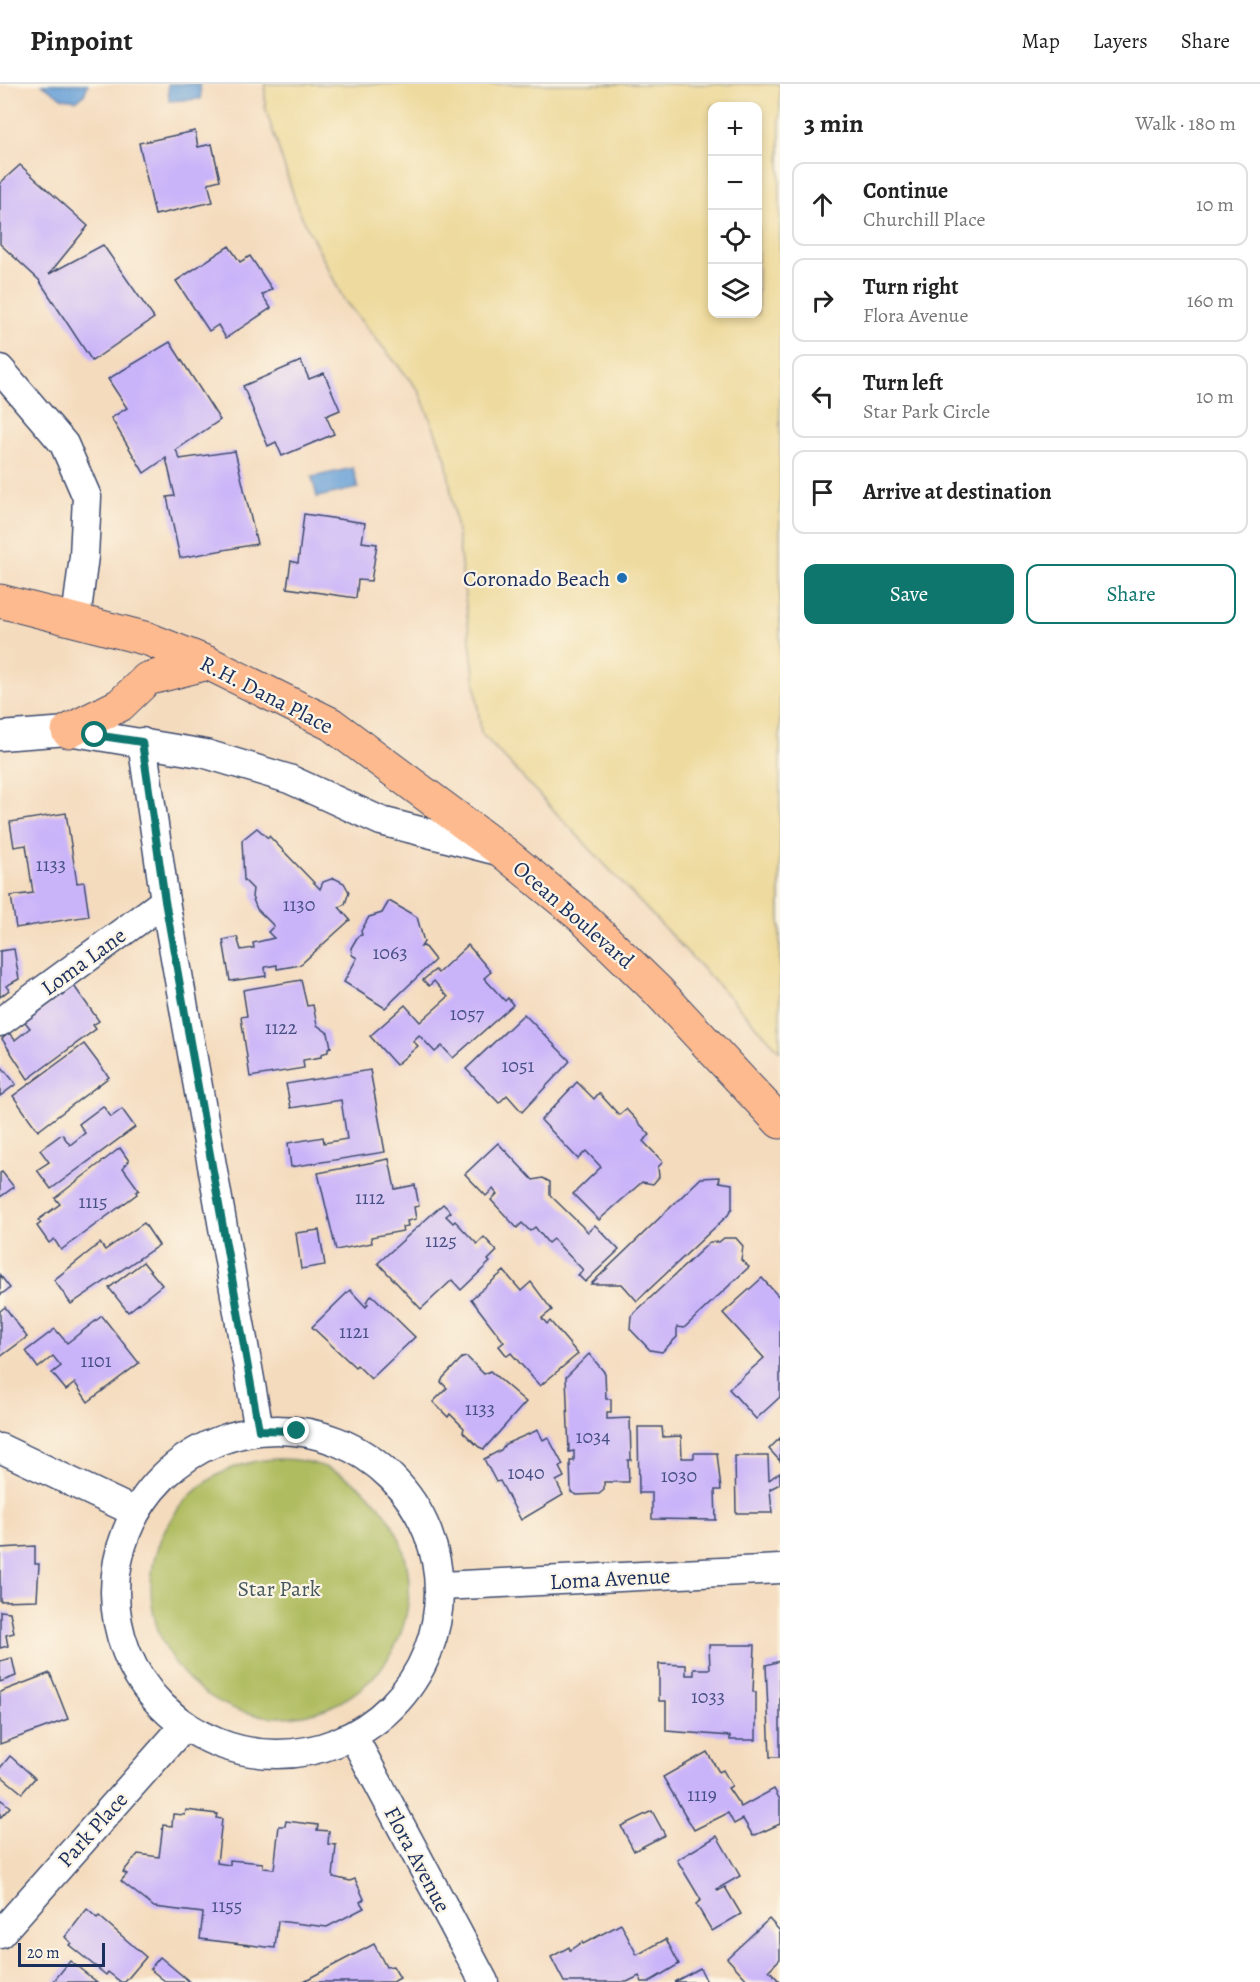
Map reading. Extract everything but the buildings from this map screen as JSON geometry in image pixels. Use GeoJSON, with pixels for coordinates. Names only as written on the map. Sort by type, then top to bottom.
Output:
{"type":"FeatureCollection","features":[{"type":"Feature","properties":{"kind":"main road","name":"R.H. Dana Place"},"geometry":{"type":"LineString","coordinates":[[0,601],[148,639],[208,663],[331,724],[503,852]]}},
{"type":"Feature","properties":{"kind":"main road"},"geometry":{"type":"LineString","coordinates":[[68,731],[120,705],[147,679],[208,663]]}},
{"type":"Feature","properties":{"kind":"main road","name":"Ocean Boulevard"},"geometry":{"type":"LineString","coordinates":[[503,852],[581,916],[657,990],[780,1122]]}},
{"type":"Feature","properties":{"kind":"street"},"geometry":{"type":"LineString","coordinates":[[0,369],[64,444],[87,497],[84,556],[76,619]]}},
{"type":"Feature","properties":{"kind":"street","name":"Ocean Boulevard"},"geometry":{"type":"LineString","coordinates":[[0,736],[68,731],[206,754],[288,779],[381,821],[503,852]]}},
{"type":"Feature","properties":{"kind":"street"},"geometry":{"type":"LineString","coordinates":[[142,742],[165,901],[259,1430]]}},
{"type":"Feature","properties":{"kind":"street","name":"Loma Lane"},"geometry":{"type":"LineString","coordinates":[[0,1022],[165,901]]}},
{"type":"Feature","properties":{"kind":"street"},"geometry":{"type":"LineString","coordinates":[[259,1430],[297,1431],[334,1440],[368,1457],[398,1482],[420,1513],[434,1548],[441,1586],[436,1632],[419,1674],[390,1710],[353,1736],[311,1751],[267,1754],[224,1745],[185,1725],[154,1699],[132,1666],[118,1628],[116,1578],[120,1549],[135,1512],[158,1481],[187,1456],[221,1439],[259,1430]]}},
{"type":"Feature","properties":{"kind":"street"},"geometry":{"type":"LineString","coordinates":[[0,1448],[135,1512]]}},
{"type":"Feature","properties":{"kind":"street","name":"Loma Avenue"},"geometry":{"type":"LineString","coordinates":[[441,1586],[780,1569]]}},
{"type":"Feature","properties":{"kind":"street","name":"Park Place"},"geometry":{"type":"LineString","coordinates":[[0,1934],[185,1725]]}},
{"type":"Feature","properties":{"kind":"street","name":"Flora Avenue"},"geometry":{"type":"LineString","coordinates":[[353,1736],[484,1982]]}},
{"type":"Feature","properties":{"kind":"green space","name":"Star Park"},"geometry":{"type":"Polygon","coordinates":[[[280,1459],[305,1462],[329,1469],[351,1481],[371,1497],[387,1517],[399,1539],[406,1563],[409,1588],[406,1613],[399,1637],[387,1659],[371,1679],[351,1695],[329,1707],[305,1714],[280,1717],[255,1714],[231,1707],[209,1695],[189,1679],[173,1659],[161,1637],[154,1613],[151,1588],[154,1563],[161,1539],[173,1517],[189,1497],[209,1481],[231,1469],[255,1462],[280,1459]]]}},
{"type":"Feature","properties":{"kind":"sand","name":"Coronado Beach"},"geometry":{"type":"Polygon","coordinates":[[[265,84],[780,84],[780,1051],[481,733],[458,538],[446,459],[419,391],[344,300],[298,209],[265,107],[265,84]]]}},
{"type":"Feature","properties":{"kind":"water"},"geometry":{"type":"Polygon","coordinates":[[[42,84],[88,84],[84,95],[77,100],[62,98],[42,84]]]}},
{"type":"Feature","properties":{"kind":"water"},"geometry":{"type":"Polygon","coordinates":[[[168,84],[200,84],[201,99],[169,101],[168,84]]]}},
{"type":"Feature","properties":{"kind":"water"},"geometry":{"type":"Polygon","coordinates":[[[353,468],[358,488],[317,497],[312,477],[353,468]]]}},
{"type":"Feature","properties":{"kind":"place","name":"Coronado Beach"},"geometry":{"type":"Point","coordinates":[622,578]}},
{"type":"Feature","properties":{"kind":"route"},"geometry":{"type":"LineString","coordinates":[[95,735],[142,742],[165,901],[259,1430],[297,1431]]}}]}
